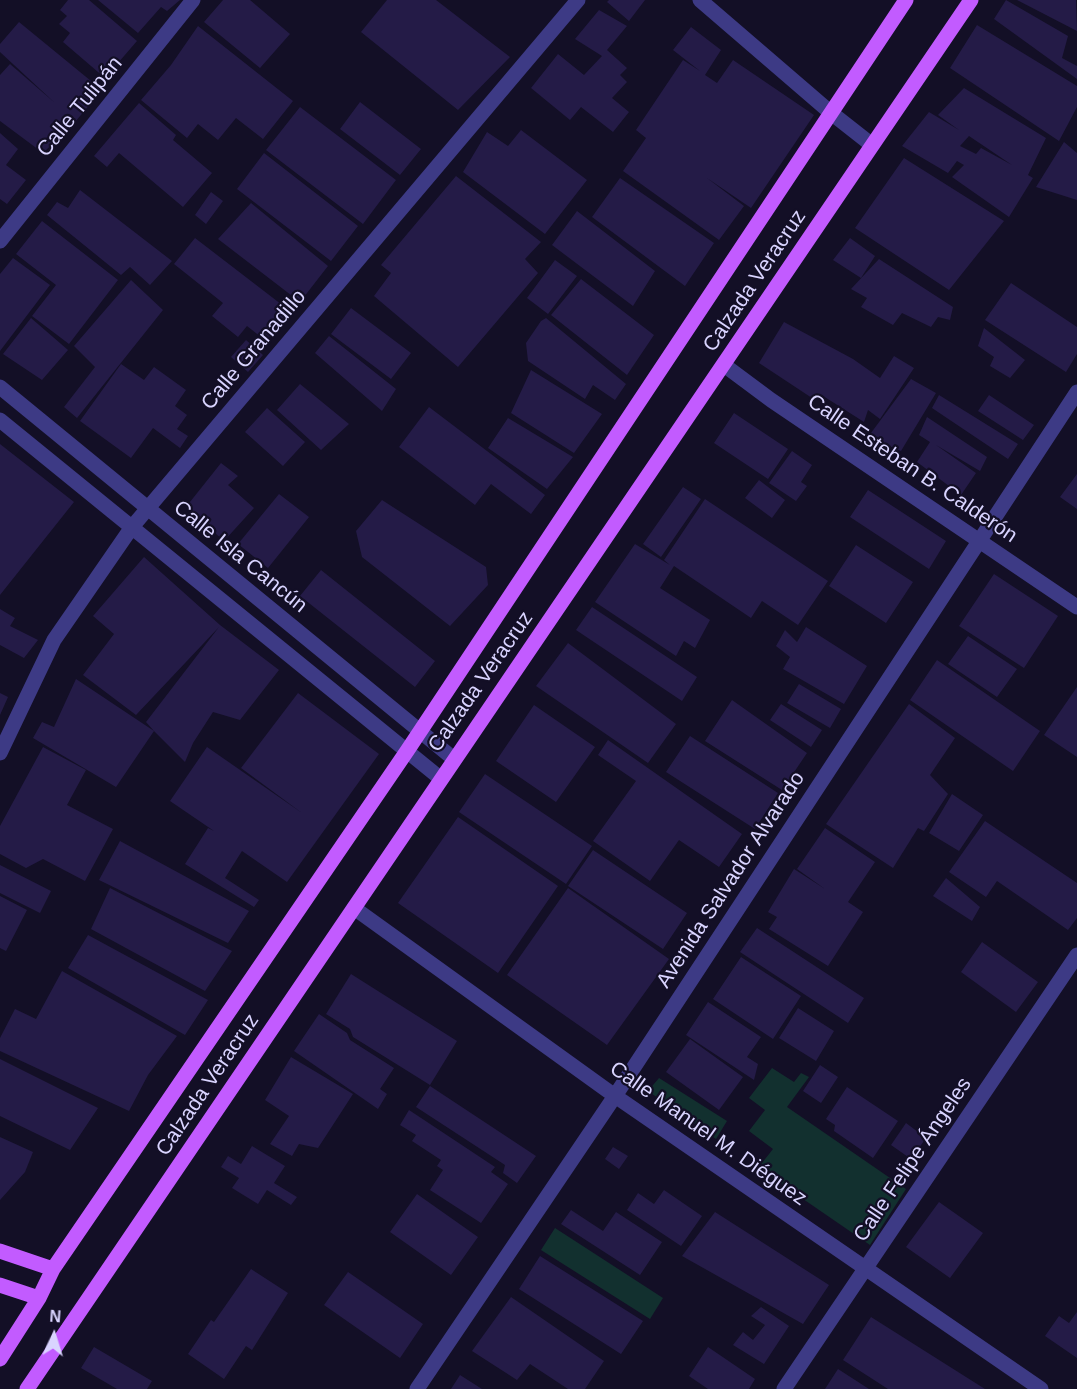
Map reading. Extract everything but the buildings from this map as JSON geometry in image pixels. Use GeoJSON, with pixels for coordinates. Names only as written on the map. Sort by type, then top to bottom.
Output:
{"type":"FeatureCollection","features":[{"type":"Feature","properties":{"kind":"main road","name":"Calzada Veracruz"},"geometry":{"type":"LineString","coordinates":[[0,1359],[39,1298],[53,1269],[407,751],[906,0]]}},
{"type":"Feature","properties":{"kind":"main road","name":"Calzada Veracruz"},"geometry":{"type":"LineString","coordinates":[[27,1389],[440,778],[971,0]]}},
{"type":"Feature","properties":{"kind":"main road"},"geometry":{"type":"LineString","coordinates":[[0,1251],[53,1269]]}},
{"type":"Feature","properties":{"kind":"main road"},"geometry":{"type":"LineString","coordinates":[[0,1285],[39,1298]]}},
{"type":"Feature","properties":{"kind":"street","name":"Calle Tulipán"},"geometry":{"type":"LineString","coordinates":[[0,241],[193,0]]}},
{"type":"Feature","properties":{"kind":"street","name":"Calle Granadillo"},"geometry":{"type":"LineString","coordinates":[[0,753],[54,640],[132,527],[578,0]]}},
{"type":"Feature","properties":{"kind":"street"},"geometry":{"type":"LineString","coordinates":[[700,0],[830,112],[872,145]]}},
{"type":"Feature","properties":{"kind":"street","name":"Calle Esteban B. Calderón"},"geometry":{"type":"LineString","coordinates":[[724,364],[771,400],[1077,607]]}},
{"type":"Feature","properties":{"kind":"street","name":"Calle Isla Cancún"},"geometry":{"type":"LineString","coordinates":[[0,387],[454,759]]}},
{"type":"Feature","properties":{"kind":"street","name":"Avenida Salvador Alvarado"},"geometry":{"type":"LineString","coordinates":[[417,1389],[615,1096],[978,539],[1077,392]]}},
{"type":"Feature","properties":{"kind":"street"},"geometry":{"type":"LineString","coordinates":[[0,420],[440,778]]}},
{"type":"Feature","properties":{"kind":"street","name":"Calle Manuel M. Diéguez"},"geometry":{"type":"LineString","coordinates":[[354,908],[615,1096],[1041,1389]]}},
{"type":"Feature","properties":{"kind":"street","name":"Calle Felipe Ángeles"},"geometry":{"type":"LineString","coordinates":[[784,1389],[1077,955]]}},
{"type":"Feature","properties":{"kind":"green space"},"geometry":{"type":"Polygon","coordinates":[[[772,1068],[794,1082],[801,1073],[809,1077],[787,1107],[906,1189],[870,1245],[758,1168],[773,1149],[749,1131],[765,1110],[749,1098],[772,1068]]]}},
{"type":"Feature","properties":{"kind":"green space"},"geometry":{"type":"Polygon","coordinates":[[[659,1078],[727,1121],[716,1139],[648,1091],[659,1078]]]}},
{"type":"Feature","properties":{"kind":"green space"},"geometry":{"type":"Polygon","coordinates":[[[555,1228],[663,1298],[650,1319],[541,1250],[555,1228]]]}}]}
